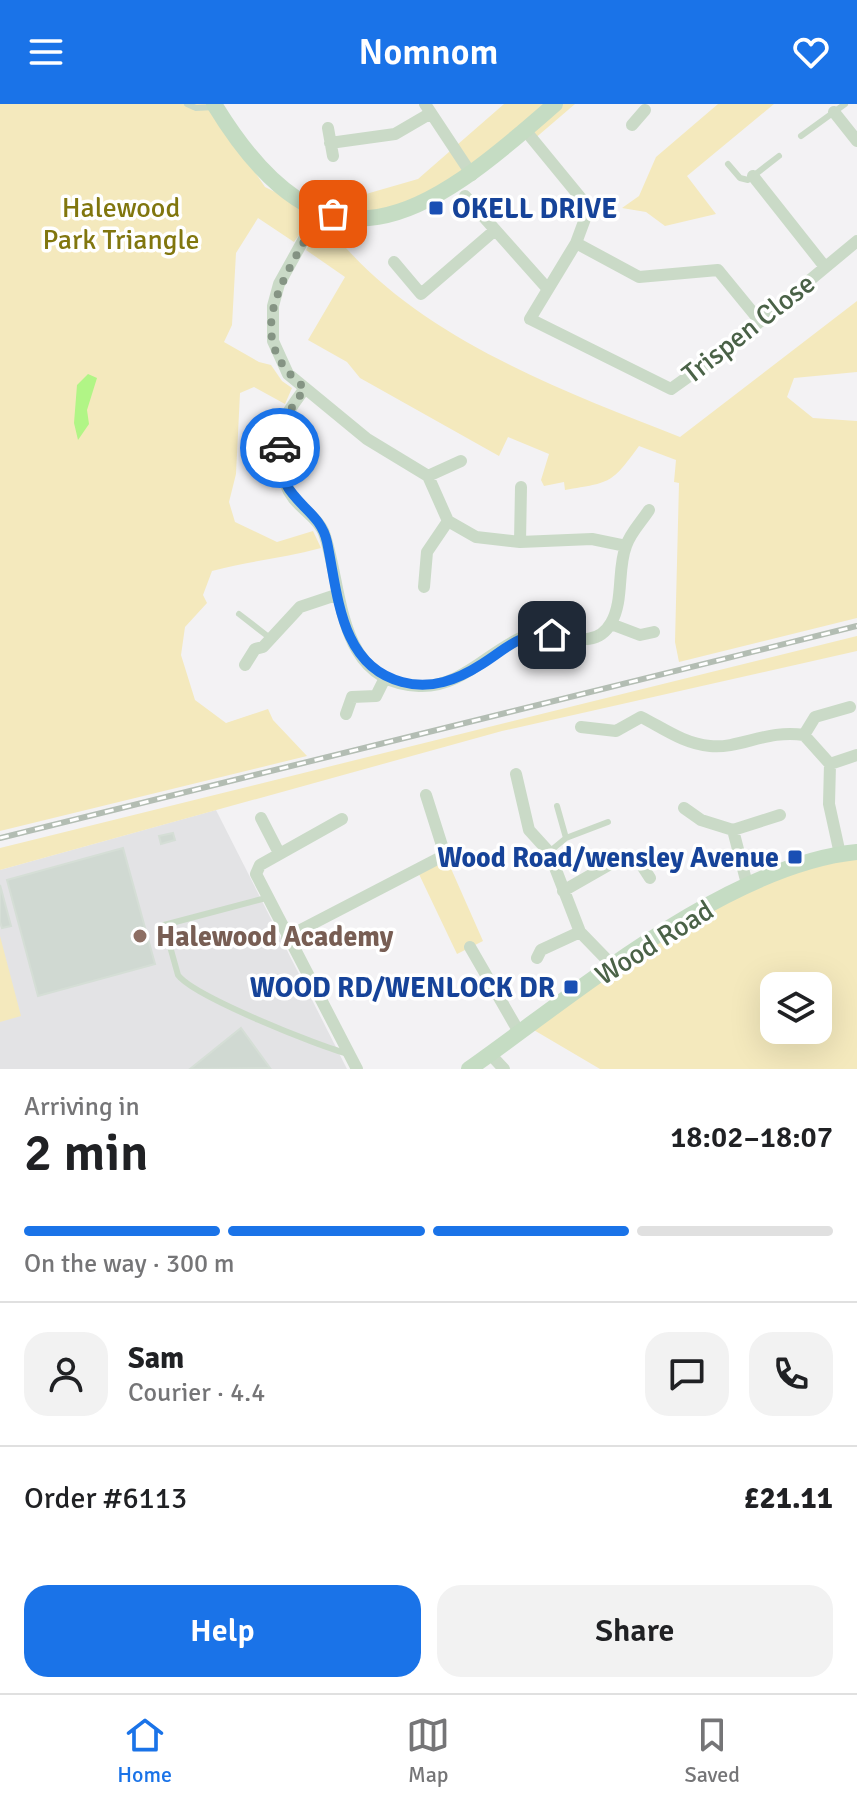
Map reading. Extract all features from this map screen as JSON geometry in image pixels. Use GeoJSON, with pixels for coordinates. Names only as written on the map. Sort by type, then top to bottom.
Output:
{"type":"FeatureCollection","features":[{"type":"Feature","properties":{"kind":"street"},"geometry":{"type":"LineString","coordinates":[[214,105],[267,177],[291,196],[320,210],[367,218],[403,212],[441,195],[472,175],[555,104]]}},
{"type":"Feature","properties":{"kind":"street"},"geometry":{"type":"LineString","coordinates":[[632,125],[645,106]]}},
{"type":"Feature","properties":{"kind":"street"},"geometry":{"type":"LineString","coordinates":[[330,143],[395,134],[428,108],[472,175]]}},
{"type":"Feature","properties":{"kind":"street"},"geometry":{"type":"LineString","coordinates":[[840,108],[857,141]]}},
{"type":"Feature","properties":{"kind":"street"},"geometry":{"type":"LineString","coordinates":[[328,128],[333,156]]}},
{"type":"Feature","properties":{"kind":"street","name":"Trispen Close"},"geometry":{"type":"LineString","coordinates":[[525,130],[589,208],[576,243],[546,287],[530,319],[671,389],[727,349],[857,241]]}},
{"type":"Feature","properties":{"kind":"street","name":"Trispen Close"},"geometry":{"type":"LineString","coordinates":[[753,176],[825,267]]}},
{"type":"Feature","properties":{"kind":"street"},"geometry":{"type":"LineString","coordinates":[[465,196],[546,287]]}},
{"type":"Feature","properties":{"kind":"street"},"geometry":{"type":"LineString","coordinates":[[320,210],[279,284],[273,306],[273,341],[288,374],[367,439],[428,476],[448,521],[476,537],[520,542],[592,539],[626,546]]}},
{"type":"Feature","properties":{"kind":"street"},"geometry":{"type":"LineString","coordinates":[[394,262],[421,294],[494,231]]}},
{"type":"Feature","properties":{"kind":"street"},"geometry":{"type":"LineString","coordinates":[[576,243],[639,277],[718,270],[759,320]]}},
{"type":"Feature","properties":{"kind":"street"},"geometry":{"type":"LineString","coordinates":[[305,388],[283,421],[280,454],[282,479],[293,498],[323,529],[336,595],[350,637],[367,665],[385,678],[418,686],[444,683],[530,634],[582,641],[599,634],[611,624],[626,546],[649,510]]}},
{"type":"Feature","properties":{"kind":"street"},"geometry":{"type":"LineString","coordinates":[[428,476],[461,461]]}},
{"type":"Feature","properties":{"kind":"street"},"geometry":{"type":"LineString","coordinates":[[520,542],[521,487]]}},
{"type":"Feature","properties":{"kind":"street"},"geometry":{"type":"LineString","coordinates":[[424,587],[427,552],[448,521]]}},
{"type":"Feature","properties":{"kind":"street"},"geometry":{"type":"LineString","coordinates":[[245,665],[255,649],[263,647],[300,607],[336,595]]}},
{"type":"Feature","properties":{"kind":"street"},"geometry":{"type":"LineString","coordinates":[[611,624],[640,635],[654,632]]}},
{"type":"Feature","properties":{"kind":"street"},"geometry":{"type":"LineString","coordinates":[[346,714],[352,697],[376,696],[385,678]]}},
{"type":"Feature","properties":{"kind":"street"},"geometry":{"type":"LineString","coordinates":[[804,735],[815,717],[850,707]]}},
{"type":"Feature","properties":{"kind":"street"},"geometry":{"type":"LineString","coordinates":[[581,727],[616,731],[641,717],[662,731],[711,747],[783,731],[804,735],[830,764],[829,804],[848,853]]}},
{"type":"Feature","properties":{"kind":"street"},"geometry":{"type":"LineString","coordinates":[[830,764],[857,755]]}},
{"type":"Feature","properties":{"kind":"street"},"geometry":{"type":"LineString","coordinates":[[516,774],[529,830],[549,852],[580,932],[612,965]]}},
{"type":"Feature","properties":{"kind":"street"},"geometry":{"type":"LineString","coordinates":[[287,937],[445,855],[426,795]]}},
{"type":"Feature","properties":{"kind":"street"},"geometry":{"type":"LineString","coordinates":[[684,808],[701,820],[733,830],[780,815]]}},
{"type":"Feature","properties":{"kind":"street"},"geometry":{"type":"LineString","coordinates":[[261,818],[279,853]]}},
{"type":"Feature","properties":{"kind":"street"},"geometry":{"type":"LineString","coordinates":[[342,819],[260,865],[256,874],[357,1069]]}},
{"type":"Feature","properties":{"kind":"street"},"geometry":{"type":"LineString","coordinates":[[733,830],[747,884]]}},
{"type":"Feature","properties":{"kind":"street","name":"Wood Road"},"geometry":{"type":"LineString","coordinates":[[469,1069],[612,965],[747,884],[848,853]]}},
{"type":"Feature","properties":{"kind":"street"},"geometry":{"type":"LineString","coordinates":[[563,891],[619,859],[639,861],[650,878]]}},
{"type":"Feature","properties":{"kind":"street"},"geometry":{"type":"LineString","coordinates":[[537,958],[541,950],[580,932]]}},
{"type":"Feature","properties":{"kind":"street"},"geometry":{"type":"LineString","coordinates":[[470,947],[519,1032]]}},
{"type":"Feature","properties":{"kind":"street"},"geometry":{"type":"LineString","coordinates":[[490,1054],[504,1069]]}},
{"type":"Feature","properties":{"kind":"lane"},"geometry":{"type":"LineString","coordinates":[[187,104],[196,108],[214,105]]}},
{"type":"Feature","properties":{"kind":"lane"},"geometry":{"type":"LineString","coordinates":[[801,136],[840,108]]}},
{"type":"Feature","properties":{"kind":"lane"},"geometry":{"type":"LineString","coordinates":[[728,164],[740,178],[753,176],[779,156]]}},
{"type":"Feature","properties":{"kind":"lane"},"geometry":{"type":"LineString","coordinates":[[239,614],[270,638]]}},
{"type":"Feature","properties":{"kind":"lane"},"geometry":{"type":"LineString","coordinates":[[557,806],[566,838]]}},
{"type":"Feature","properties":{"kind":"lane"},"geometry":{"type":"LineString","coordinates":[[549,852],[566,838],[608,822]]}},
{"type":"Feature","properties":{"kind":"lane"},"geometry":{"type":"LineString","coordinates":[[270,897],[164,925],[178,975],[194,987],[315,1046],[350,1055]]}},
{"type":"Feature","properties":{"kind":"shaded area"},"geometry":{"type":"Polygon","coordinates":[[[88,374],[97,378],[87,410],[89,424],[78,440],[74,423],[77,385],[88,374]]]}},
{"type":"Feature","properties":{"kind":"shaded area","name":"Halewood Academy"},"geometry":{"type":"Polygon","coordinates":[[[216,810],[347,1069],[0,1069],[0,870],[216,810]]]}},
{"type":"Feature","properties":{"kind":"green space","name":"Halewood Park Triangle"},"geometry":{"type":"Polygon","coordinates":[[[0,104],[209,104],[265,187],[315,212],[294,242],[258,218],[236,253],[232,325],[224,342],[259,362],[271,365],[282,381],[292,388],[285,404],[254,387],[240,393],[236,474],[229,502],[235,522],[277,542],[313,531],[321,548],[212,571],[203,595],[207,603],[185,627],[181,655],[195,700],[226,723],[268,709],[273,720],[307,756],[0,831],[0,104]]]}},
{"type":"Feature","properties":{"kind":"green space"},"geometry":{"type":"Polygon","coordinates":[[[504,104],[575,104],[533,140],[525,130],[472,175],[367,218],[305,204],[366,194],[418,179],[504,104]]]}},
{"type":"Feature","properties":{"kind":"green space"},"geometry":{"type":"Polygon","coordinates":[[[718,104],[774,104],[687,176],[716,214],[665,226],[646,212],[622,208],[639,196],[656,157],[718,104]]]}},
{"type":"Feature","properties":{"kind":"green space"},"geometry":{"type":"Polygon","coordinates":[[[320,224],[328,226],[361,264],[400,298],[443,328],[536,378],[680,437],[857,301],[857,372],[794,378],[787,397],[813,418],[857,421],[857,618],[679,662],[675,642],[679,483],[674,482],[676,460],[639,446],[616,475],[602,483],[565,490],[564,482],[544,486],[541,480],[549,454],[508,437],[499,456],[360,378],[347,362],[308,340],[345,277],[306,250],[320,224]]]}},
{"type":"Feature","properties":{"kind":"green space"},"geometry":{"type":"Polygon","coordinates":[[[857,636],[857,651],[502,731],[0,870],[0,848],[857,636]]]}},
{"type":"Feature","properties":{"kind":"green space"},"geometry":{"type":"Polygon","coordinates":[[[857,852],[857,1069],[600,1069],[527,1026],[739,889],[857,852]]]}},
{"type":"Feature","properties":{"kind":"green space"},"geometry":{"type":"Polygon","coordinates":[[[445,855],[483,941],[457,954],[417,870],[445,855]]]}},
{"type":"Feature","properties":{"kind":"green space"},"geometry":{"type":"Polygon","coordinates":[[[0,936],[21,1016],[0,1022],[0,936]]]}},
{"type":"Feature","properties":{"kind":"building"},"geometry":{"type":"Polygon","coordinates":[[[173,833],[175,840],[161,844],[159,836],[173,833]]]}},
{"type":"Feature","properties":{"kind":"building"},"geometry":{"type":"Polygon","coordinates":[[[123,848],[155,964],[38,996],[7,880],[123,848]]]}},
{"type":"Feature","properties":{"kind":"building"},"geometry":{"type":"Polygon","coordinates":[[[0,885],[11,926],[2,928],[0,922],[0,885]]]}},
{"type":"Feature","properties":{"kind":"building"},"geometry":{"type":"Polygon","coordinates":[[[241,1028],[270,1068],[190,1069],[241,1028]]]}},
{"type":"Feature","properties":{"kind":"railway"},"geometry":{"type":"LineString","coordinates":[[0,838],[857,626]]}},
{"type":"Feature","properties":{"kind":"way so far"},"geometry":{"type":"LineString","coordinates":[[280,448],[283,421],[305,388],[288,374],[273,341],[273,306],[279,284],[320,210],[333,214]]}},
{"type":"Feature","properties":{"kind":"place","name":"OKELL DRIVE"},"geometry":{"type":"Point","coordinates":[436,208]}},
{"type":"Feature","properties":{"kind":"place","name":"Wood Road/wensley Avenue"},"geometry":{"type":"Point","coordinates":[795,857]}},
{"type":"Feature","properties":{"kind":"place","name":"Halewood Academy"},"geometry":{"type":"Point","coordinates":[140,936]}},
{"type":"Feature","properties":{"kind":"place","name":"WOOD RD/WENLOCK DR"},"geometry":{"type":"Point","coordinates":[571,987]}},
{"type":"Feature","properties":{"kind":"route"},"geometry":{"type":"LineString","coordinates":[[280,448],[282,479],[293,498],[323,529],[336,595],[350,637],[367,665],[385,678],[418,686],[444,683],[530,634],[552,635]]}}]}
